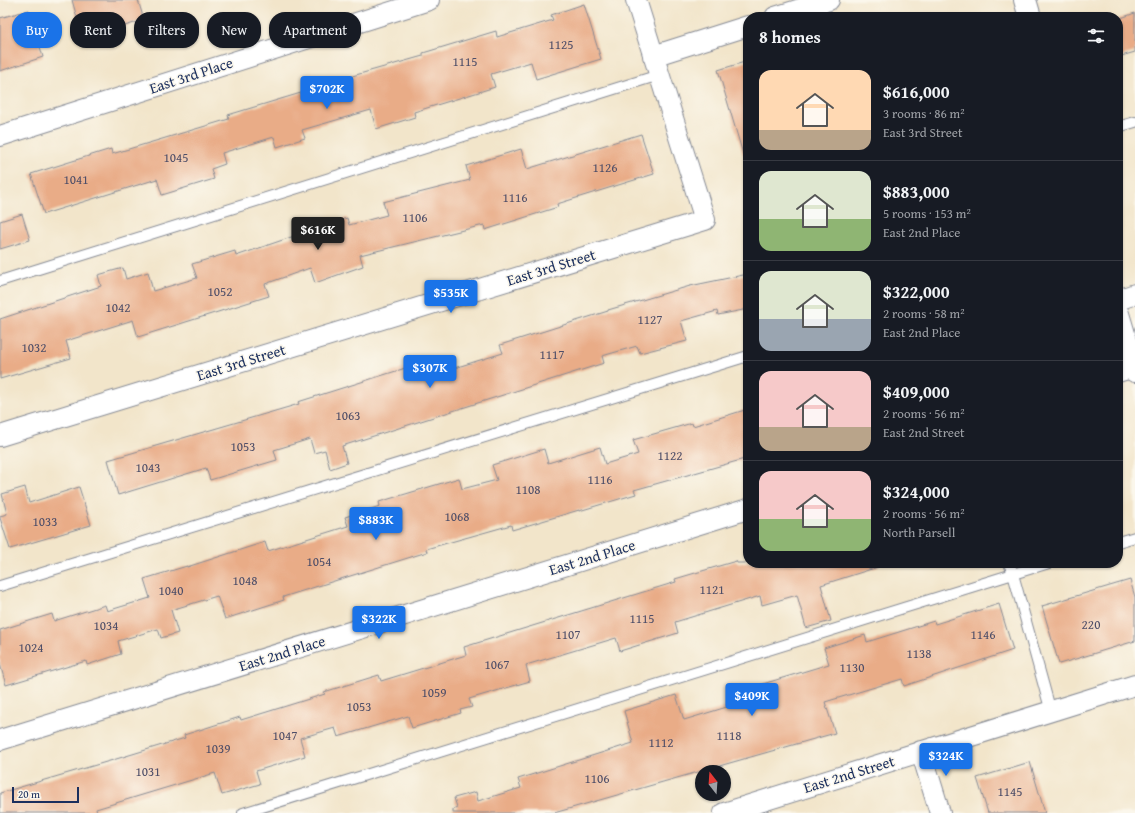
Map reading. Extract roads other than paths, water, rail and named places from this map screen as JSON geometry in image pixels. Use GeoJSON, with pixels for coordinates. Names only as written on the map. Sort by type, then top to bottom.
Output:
{"type":"FeatureCollection","features":[{"type":"Feature","properties":{"kind":"main road"},"geometry":{"type":"LineString","coordinates":[[1025,0],[1029,12]]}},
{"type":"Feature","properties":{"kind":"main road"},"geometry":{"type":"LineString","coordinates":[[1123,339],[1129,370]]}},
{"type":"Feature","properties":{"kind":"street","name":"East 3rd Place"},"geometry":{"type":"LineString","coordinates":[[0,136],[428,0]]}},
{"type":"Feature","properties":{"kind":"street"},"geometry":{"type":"LineString","coordinates":[[636,0],[653,56],[743,28]]}},
{"type":"Feature","properties":{"kind":"street"},"geometry":{"type":"LineString","coordinates":[[786,12],[829,0]]}},
{"type":"Feature","properties":{"kind":"street","name":"East 3rd Street"},"geometry":{"type":"LineString","coordinates":[[0,436],[705,220],[653,56]]}},
{"type":"Feature","properties":{"kind":"street"},"geometry":{"type":"LineString","coordinates":[[1123,298],[1135,294]]}},
{"type":"Feature","properties":{"kind":"street","name":"East 2nd Place"},"geometry":{"type":"LineString","coordinates":[[0,740],[743,511]]}},
{"type":"Feature","properties":{"kind":"street","name":"East 2nd Street"},"geometry":{"type":"LineString","coordinates":[[724,813],[1135,685]]}},
{"type":"Feature","properties":{"kind":"street"},"geometry":{"type":"LineString","coordinates":[[921,751],[940,813]]}},
{"type":"Feature","properties":{"kind":"lane"},"geometry":{"type":"LineString","coordinates":[[0,281],[659,75]]}},
{"type":"Feature","properties":{"kind":"lane"},"geometry":{"type":"LineString","coordinates":[[1123,126],[1135,122]]}},
{"type":"Feature","properties":{"kind":"lane"},"geometry":{"type":"LineString","coordinates":[[0,586],[743,358]]}},
{"type":"Feature","properties":{"kind":"lane"},"geometry":{"type":"LineString","coordinates":[[1123,541],[1135,537]]}},
{"type":"Feature","properties":{"kind":"lane"},"geometry":{"type":"LineString","coordinates":[[1011,568],[1050,712]]}},
{"type":"Feature","properties":{"kind":"lane"},"geometry":{"type":"LineString","coordinates":[[243,813],[1033,568]]}}]}
